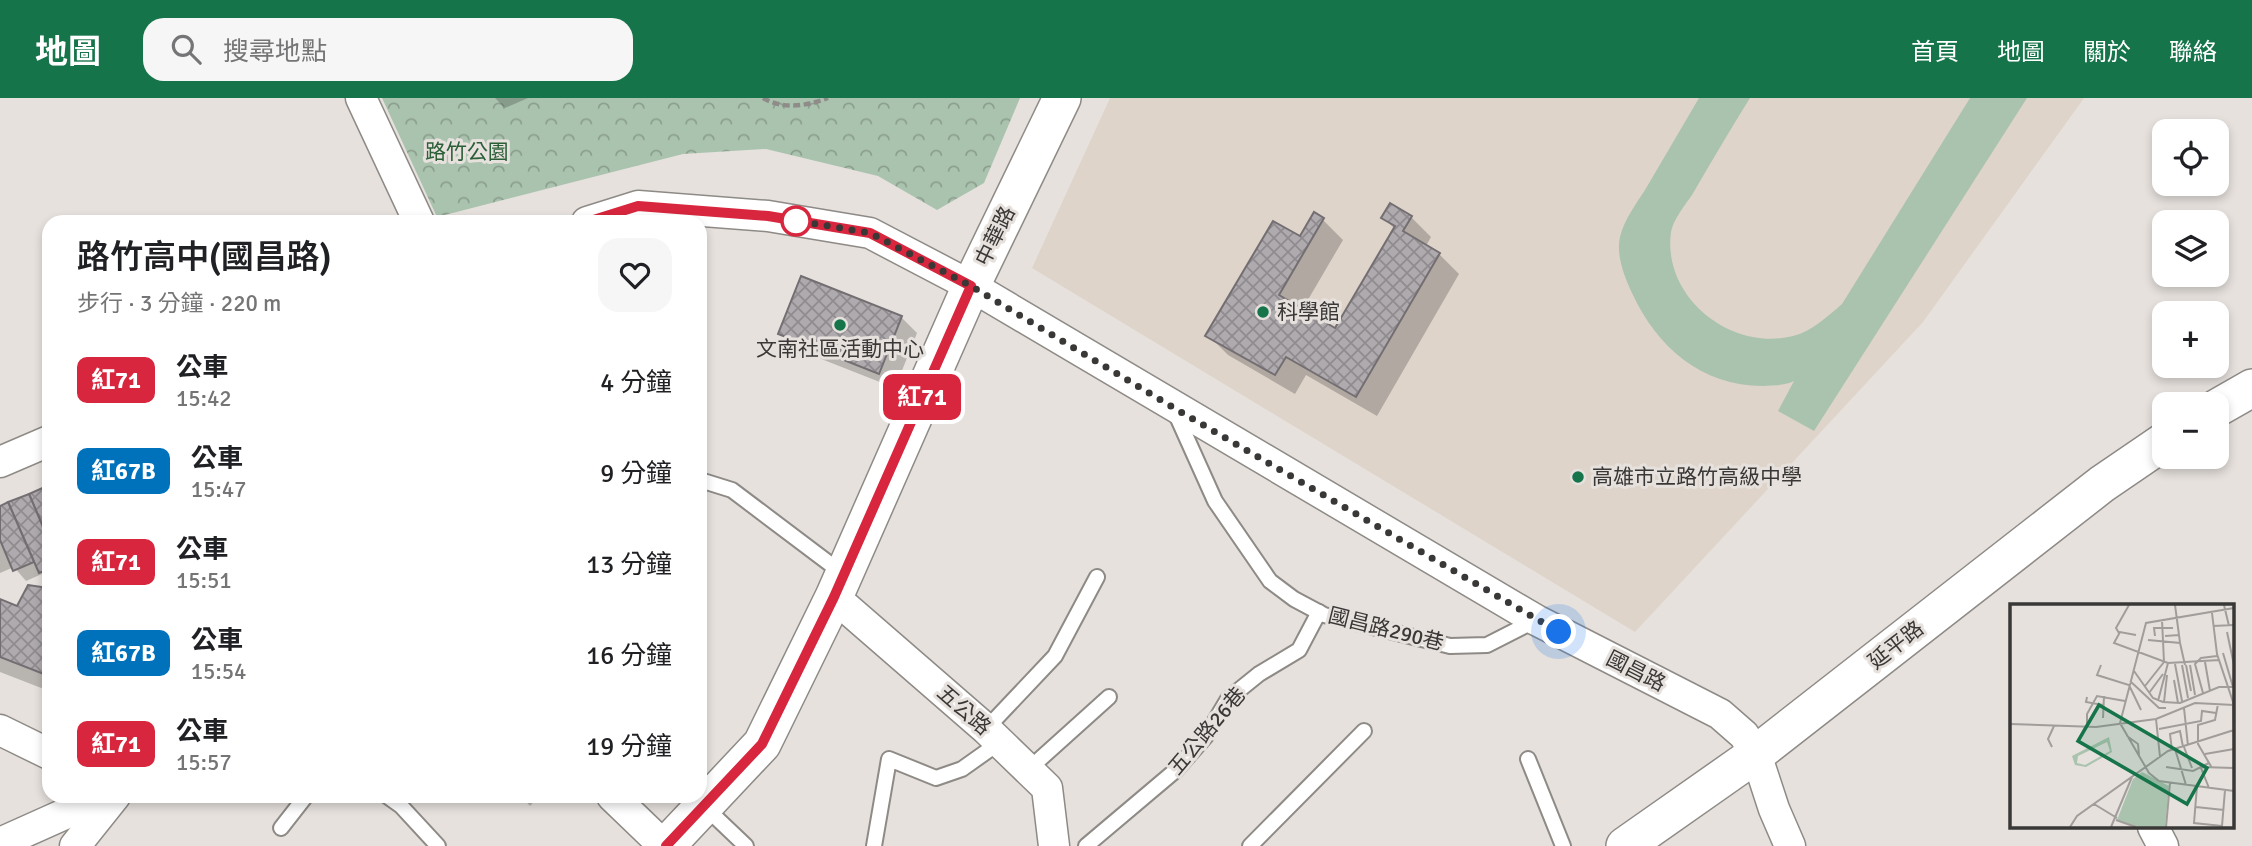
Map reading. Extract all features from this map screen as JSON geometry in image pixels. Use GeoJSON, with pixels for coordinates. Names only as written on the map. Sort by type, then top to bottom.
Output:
{"type":"FeatureCollection","features":[{"type":"Feature","properties":{"kind":"street"},"geometry":{"type":"LineString","coordinates":[[361,98],[416,215]]}},
{"type":"Feature","properties":{"kind":"street","name":"中華路"},"geometry":{"type":"LineString","coordinates":[[707,803],[762,744],[839,585],[971,286],[1062,98]]}},
{"type":"Feature","properties":{"kind":"street","name":"國昌路"},"geometry":{"type":"LineString","coordinates":[[639,214],[704,215]]}},
{"type":"Feature","properties":{"kind":"street","name":"國昌路"},"geometry":{"type":"LineString","coordinates":[[707,215],[768,216],[870,233],[971,286],[1536,620],[1720,714],[1744,735],[1755,754],[1790,846]]}},
{"type":"Feature","properties":{"kind":"street"},"geometry":{"type":"LineString","coordinates":[[2229,401],[2252,389]]}},
{"type":"Feature","properties":{"kind":"street"},"geometry":{"type":"LineString","coordinates":[[0,462],[42,444]]}},
{"type":"Feature","properties":{"kind":"street","name":"延平路"},"geometry":{"type":"LineString","coordinates":[[1625,846],[1755,754],[2102,484],[2152,450]]}},
{"type":"Feature","properties":{"kind":"street","name":"五公路"},"geometry":{"type":"LineString","coordinates":[[839,585],[1048,788],[1054,846]]}},
{"type":"Feature","properties":{"kind":"street"},"geometry":{"type":"LineString","coordinates":[[0,730],[42,751]]}},
{"type":"Feature","properties":{"kind":"street"},"geometry":{"type":"LineString","coordinates":[[0,843],[89,803]]}},
{"type":"Feature","properties":{"kind":"street"},"geometry":{"type":"LineString","coordinates":[[75,846],[109,803]]}},
{"type":"Feature","properties":{"kind":"street"},"geometry":{"type":"LineString","coordinates":[[619,803],[665,846]]}},
{"type":"Feature","properties":{"kind":"street","name":"中華路"},"geometry":{"type":"LineString","coordinates":[[665,846],[707,803]]}},
{"type":"Feature","properties":{"kind":"street"},"geometry":{"type":"LineString","coordinates":[[2154,828],[2163,846]]}},
{"type":"Feature","properties":{"kind":"lane","name":"國昌路290巷"},"geometry":{"type":"LineString","coordinates":[[1174,408],[1215,501],[1270,581],[1294,599],[1320,612],[1450,646],[1487,645],[1536,620]]}},
{"type":"Feature","properties":{"kind":"lane"},"geometry":{"type":"LineString","coordinates":[[707,482],[732,490],[839,585]]}},
{"type":"Feature","properties":{"kind":"lane"},"geometry":{"type":"LineString","coordinates":[[874,846],[889,759],[936,778],[962,769],[993,736],[1055,656],[1097,577]]}},
{"type":"Feature","properties":{"kind":"lane","name":"五公路26巷"},"geometry":{"type":"LineString","coordinates":[[1086,846],[1176,771],[1206,736],[1228,699],[1259,674],[1299,650],[1320,612]]}},
{"type":"Feature","properties":{"kind":"lane"},"geometry":{"type":"LineString","coordinates":[[1029,769],[1109,697]]}},
{"type":"Feature","properties":{"kind":"lane"},"geometry":{"type":"LineString","coordinates":[[1250,846],[1364,731]]}},
{"type":"Feature","properties":{"kind":"lane"},"geometry":{"type":"LineString","coordinates":[[1528,759],[1563,846]]}},
{"type":"Feature","properties":{"kind":"lane"},"geometry":{"type":"LineString","coordinates":[[281,828],[301,803]]}},
{"type":"Feature","properties":{"kind":"lane"},"geometry":{"type":"LineString","coordinates":[[397,803],[439,846]]}},
{"type":"Feature","properties":{"kind":"lane"},"geometry":{"type":"LineString","coordinates":[[704,806],[746,846]]}},
{"type":"Feature","properties":{"kind":"path"},"geometry":{"type":"LineString","coordinates":[[763,98],[773,104],[806,106],[828,98]]}},
{"type":"Feature","properties":{"kind":"shaded area","name":"高雄市立路竹高級中學"},"geometry":{"type":"Polygon","coordinates":[[[1110,98],[2084,98],[1923,322],[1635,632],[1032,268],[1110,98]]]}},
{"type":"Feature","properties":{"kind":"green space","name":"路竹公園"},"geometry":{"type":"Polygon","coordinates":[[[382,98],[1020,98],[984,183],[937,210],[878,176],[766,149],[683,154],[436,215],[382,98]]]}},
{"type":"Feature","properties":{"kind":"green space"},"geometry":{"type":"Polygon","coordinates":[[[1699,98],[1750,98],[1672,227],[1671,256],[1678,278],[1689,298],[1705,314],[1725,327],[1747,336],[1770,339],[1806,331],[1842,304],[1970,98],[2027,98],[1814,431],[1778,411],[1794,381],[1763,386],[1741,384],[1701,371],[1684,360],[1654,330],[1632,293],[1624,273],[1619,244],[1624,224],[1699,98]]]}},
{"type":"Feature","properties":{"kind":"building","name":"科學館"},"geometry":{"type":"Polygon","coordinates":[[[1390,203],[1412,216],[1403,231],[1440,253],[1356,397],[1286,357],[1275,375],[1205,336],[1273,221],[1300,236],[1314,212],[1324,218],[1279,295],[1335,328],[1395,226],[1381,218],[1390,203]]]}},
{"type":"Feature","properties":{"kind":"building","name":"文南社區活動中心"},"geometry":{"type":"Polygon","coordinates":[[[801,276],[902,316],[879,374],[778,334],[801,276]]]}},
{"type":"Feature","properties":{"kind":"building"},"geometry":{"type":"Polygon","coordinates":[[[42,488],[42,525],[29,494],[42,488]]]}},
{"type":"Feature","properties":{"kind":"building"},"geometry":{"type":"Polygon","coordinates":[[[29,494],[42,525],[42,572],[39,573],[8,502],[29,494]]]}},
{"type":"Feature","properties":{"kind":"building"},"geometry":{"type":"Polygon","coordinates":[[[8,502],[34,562],[13,571],[0,540],[0,506],[8,502]]]}},
{"type":"Feature","properties":{"kind":"building"},"geometry":{"type":"Polygon","coordinates":[[[28,585],[42,587],[42,673],[0,657],[0,599],[17,606],[28,585]]]}},
{"type":"Feature","properties":{"kind":"bus line","name":"紅71"},"geometry":{"type":"LineString","coordinates":[[609,215],[638,206],[768,216],[870,233],[971,286],[834,597],[762,744],[707,802]]}},
{"type":"Feature","properties":{"kind":"bus line","name":"紅71"},"geometry":{"type":"LineString","coordinates":[[666,846],[706,803]]}},
{"type":"Feature","properties":{"kind":"place","name":"科學館"},"geometry":{"type":"Point","coordinates":[1263,312]}},
{"type":"Feature","properties":{"kind":"place","name":"文南社區活動中心"},"geometry":{"type":"Point","coordinates":[840,325]}},
{"type":"Feature","properties":{"kind":"place","name":"高雄市立路竹高級中學"},"geometry":{"type":"Point","coordinates":[1578,477]}},
{"type":"Feature","properties":{"kind":"route"},"geometry":{"type":"LineString","coordinates":[[796,221],[793,220],[870,233],[971,286],[1174,408],[1559,632]]}}]}
